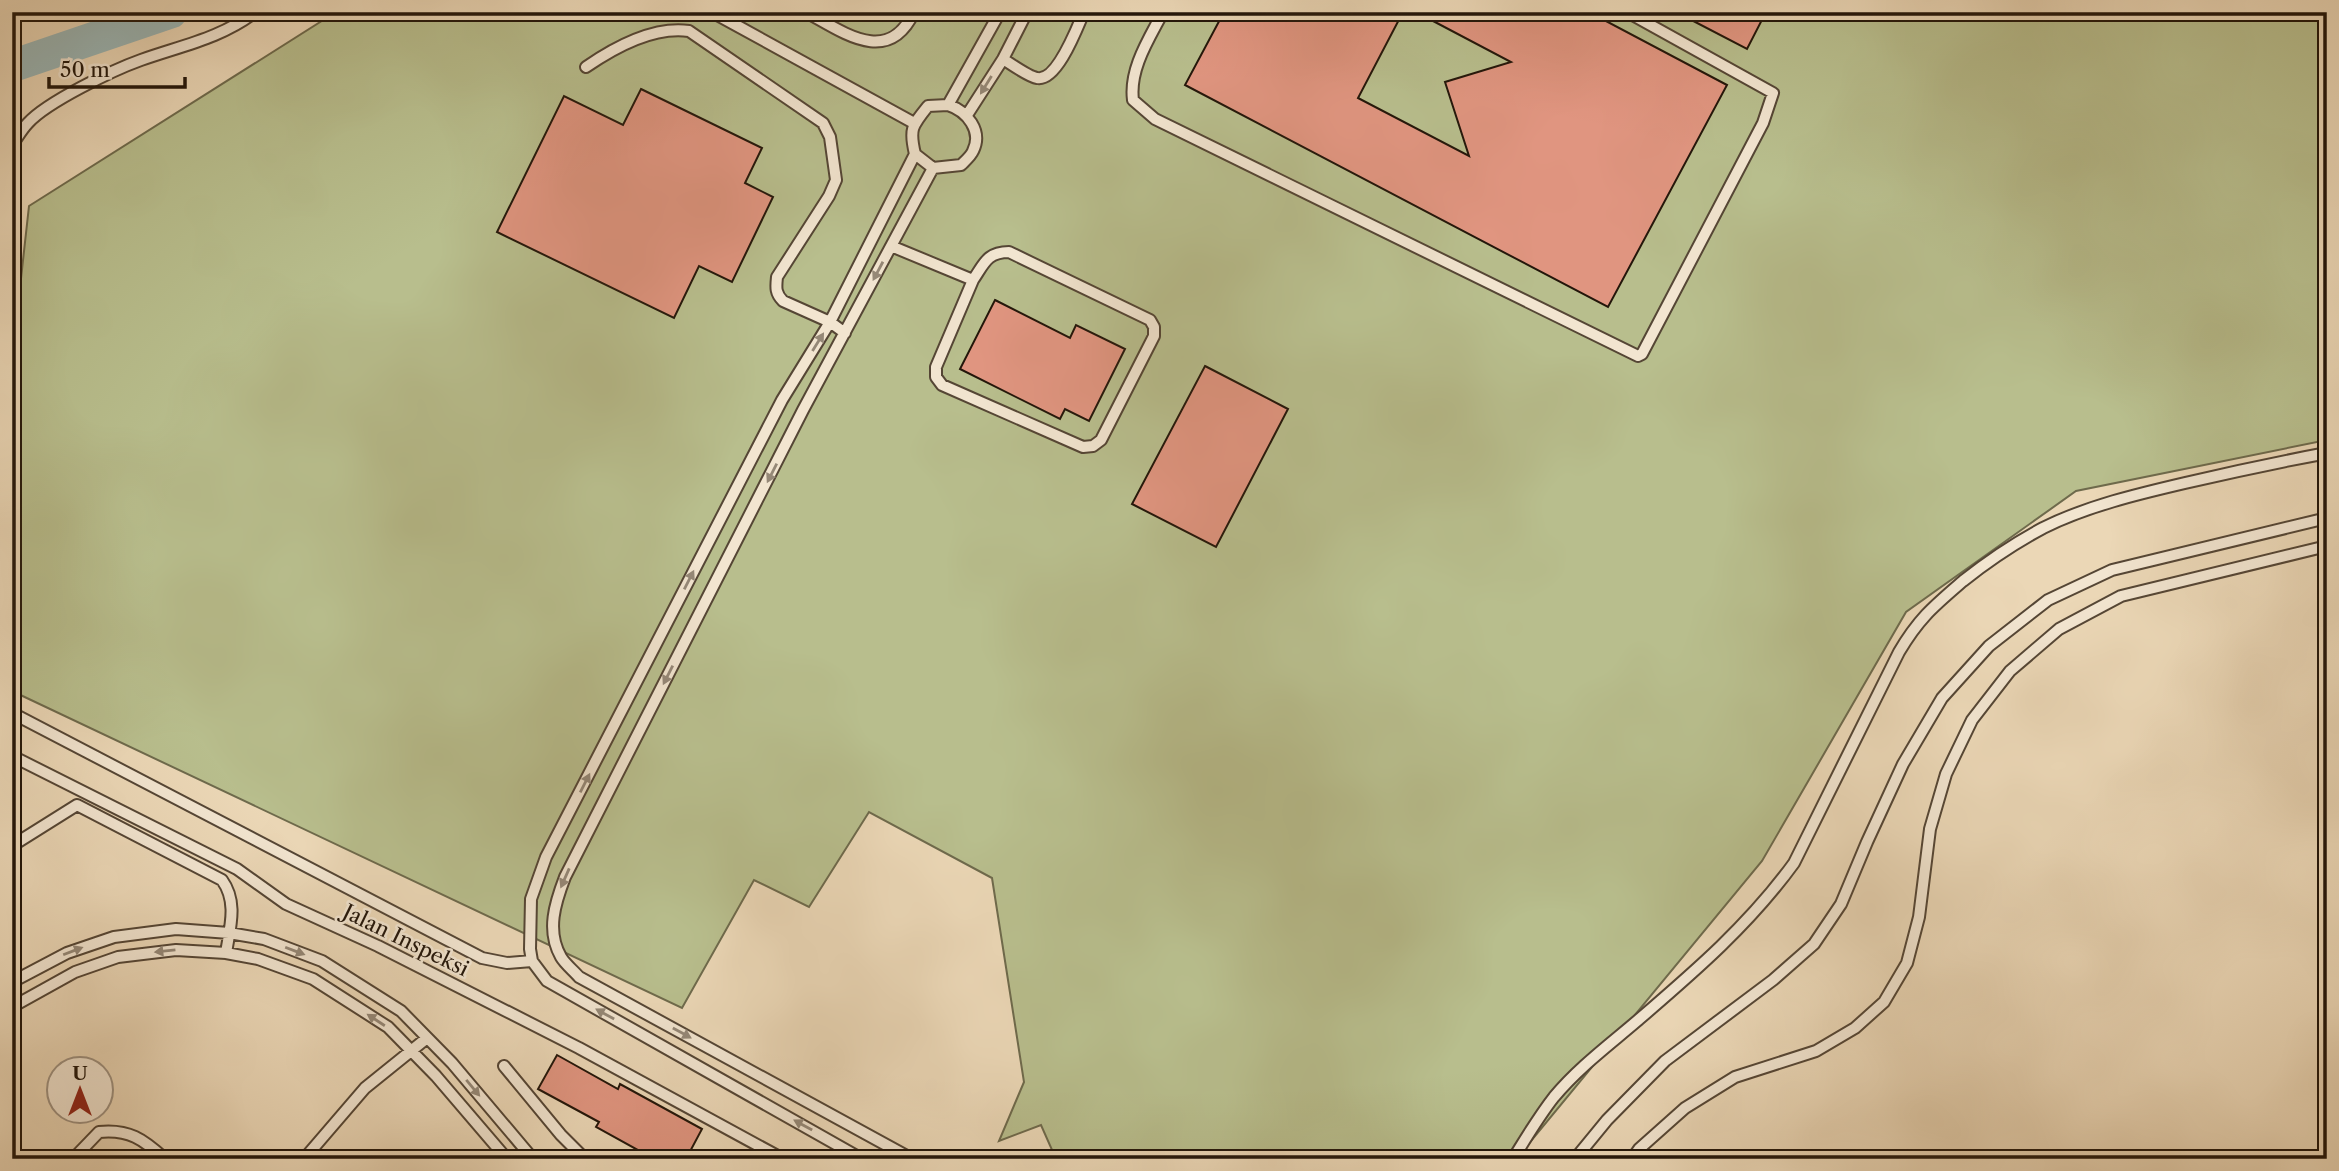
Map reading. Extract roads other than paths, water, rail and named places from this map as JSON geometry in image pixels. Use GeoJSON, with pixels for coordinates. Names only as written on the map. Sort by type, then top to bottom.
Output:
{"type":"FeatureCollection","features":[{"type":"Feature","properties":{"kind":"lane"},"geometry":{"type":"LineString","coordinates":[[12,145],[28,122],[57,101],[139,61],[191,45],[243,21],[255,12]]}},
{"type":"Feature","properties":{"kind":"lane"},"geometry":{"type":"LineString","coordinates":[[712,12],[914,123]]}},
{"type":"Feature","properties":{"kind":"lane"},"geometry":{"type":"LineString","coordinates":[[806,12],[857,40],[872,43],[887,41],[898,34],[914,12]]}},
{"type":"Feature","properties":{"kind":"lane"},"geometry":{"type":"LineString","coordinates":[[948,106],[1000,12]]}},
{"type":"Feature","properties":{"kind":"lane"},"geometry":{"type":"LineString","coordinates":[[967,115],[1003,59],[1027,12]]}},
{"type":"Feature","properties":{"kind":"lane"},"geometry":{"type":"LineString","coordinates":[[1003,59],[1037,78],[1048,77],[1056,69],[1084,12]]}},
{"type":"Feature","properties":{"kind":"lane"},"geometry":{"type":"LineString","coordinates":[[1163,12],[1134,74],[1131,87],[1133,100],[1155,119],[1638,356],[1642,354],[1757,135],[1773,93],[1627,12]]}},
{"type":"Feature","properties":{"kind":"lane"},"geometry":{"type":"LineString","coordinates":[[586,67],[639,38],[674,29],[689,31],[823,123],[830,137],[836,180],[829,196],[778,276],[776,289],[783,301],[830,322],[845,333]]}},
{"type":"Feature","properties":{"kind":"lane"},"geometry":{"type":"LineString","coordinates":[[928,106],[958,108],[967,115],[976,132],[974,150],[961,165],[933,168],[915,154],[911,134],[914,123],[928,106]]}},
{"type":"Feature","properties":{"kind":"lane"},"geometry":{"type":"LineString","coordinates":[[862,1159],[547,981],[532,961],[531,899],[546,857],[782,400],[830,322],[915,154]]}},
{"type":"Feature","properties":{"kind":"lane"},"geometry":{"type":"LineString","coordinates":[[912,1159],[579,977],[561,957],[552,930],[554,905],[565,877],[803,410],[933,168]]}},
{"type":"Feature","properties":{"kind":"lane"},"geometry":{"type":"LineString","coordinates":[[891,246],[973,280]]}},
{"type":"Feature","properties":{"kind":"lane"},"geometry":{"type":"LineString","coordinates":[[1009,252],[1150,320],[1154,327],[1154,336],[1101,440],[1093,446],[1083,447],[942,385],[936,377],[936,367],[973,280],[990,255],[1009,252]]}},
{"type":"Feature","properties":{"kind":"lane"},"geometry":{"type":"LineString","coordinates":[[1513,1159],[1555,1096],[1581,1069],[1712,957],[1775,889],[1794,863],[1899,652],[1915,625],[1934,606],[2002,552],[2044,528],[2091,509],[2182,484],[2327,453]]}},
{"type":"Feature","properties":{"kind":"lane"},"geometry":{"type":"LineString","coordinates":[[1574,1159],[1607,1120],[1665,1061],[1773,980],[1814,944],[1841,904],[1903,764],[1942,698],[1989,646],[2048,600],[2112,570],[2327,518]]}},
{"type":"Feature","properties":{"kind":"lane"},"geometry":{"type":"LineString","coordinates":[[1632,1159],[1639,1149],[1685,1108],[1735,1077],[1816,1051],[1854,1028],[1884,1002],[1907,963],[1919,917],[1930,829],[1946,774],[1972,720],[2010,671],[2059,629],[2121,596],[2327,546]]}},
{"type":"Feature","properties":{"kind":"lane"},"geometry":{"type":"LineString","coordinates":[[12,713],[482,958],[507,963],[532,961]]}},
{"type":"Feature","properties":{"kind":"lane","name":"Jalan Inspeksi"},"geometry":{"type":"LineString","coordinates":[[12,756],[237,869],[286,904],[378,946],[579,1048],[783,1159]]}},
{"type":"Feature","properties":{"kind":"lane"},"geometry":{"type":"LineString","coordinates":[[18,842],[77,805],[222,880],[230,891],[232,908],[226,953]]}},
{"type":"Feature","properties":{"kind":"lane"},"geometry":{"type":"LineString","coordinates":[[12,982],[68,953],[114,937],[177,929],[264,939],[322,961],[401,1012],[452,1063],[533,1159]]}},
{"type":"Feature","properties":{"kind":"lane"},"geometry":{"type":"LineString","coordinates":[[12,1007],[75,972],[118,957],[176,950],[226,953],[258,959],[313,979],[388,1027],[436,1076],[507,1159]]}},
{"type":"Feature","properties":{"kind":"lane"},"geometry":{"type":"LineString","coordinates":[[304,1159],[365,1088],[427,1038]]}},
{"type":"Feature","properties":{"kind":"lane"},"geometry":{"type":"LineString","coordinates":[[505,1066],[561,1135],[585,1159]]}},
{"type":"Feature","properties":{"kind":"lane"},"geometry":{"type":"LineString","coordinates":[[73,1159],[99,1132],[118,1130],[147,1143],[165,1159]]}},
{"type":"Feature","properties":{"kind":"waterway"},"geometry":{"type":"LineString","coordinates":[[12,66],[171,12]]}}]}
